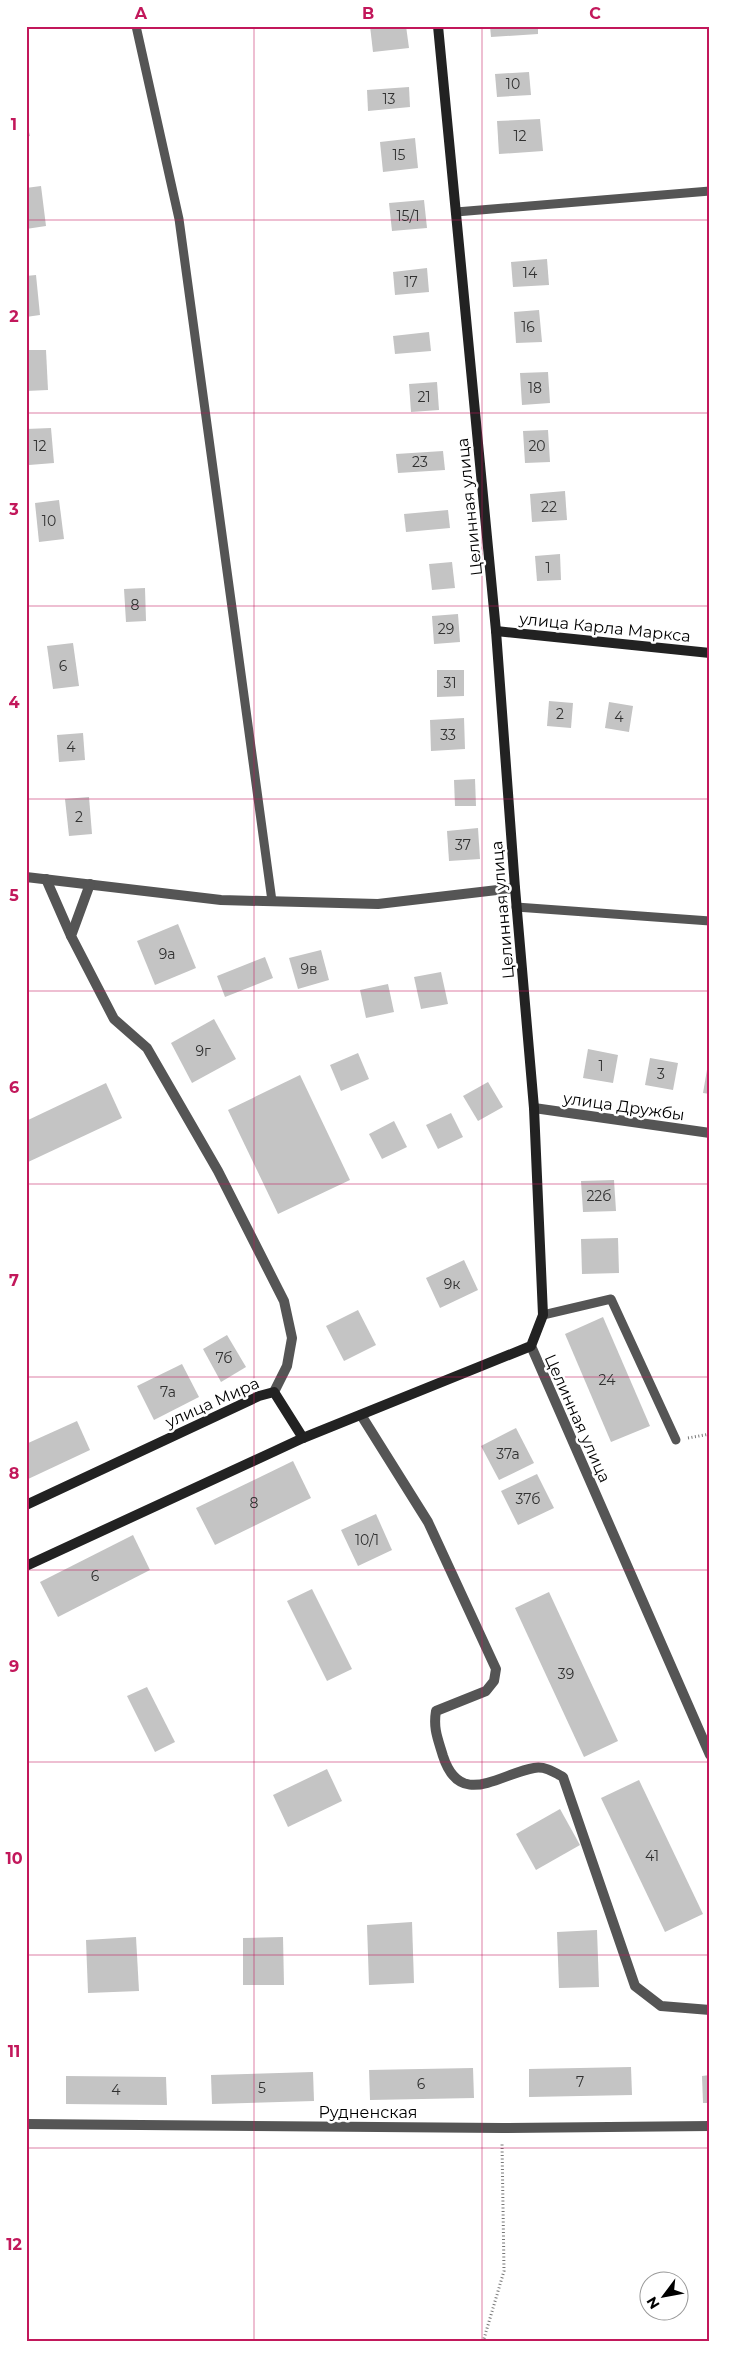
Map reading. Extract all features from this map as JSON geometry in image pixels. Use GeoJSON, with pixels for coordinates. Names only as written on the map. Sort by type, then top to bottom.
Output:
{"type":"FeatureCollection","features":[{"type":"Feature","properties":{"kind":"street","name":"Целинная улица"},"geometry":{"type":"LineString","coordinates":[[438,26],[496,631],[514,888],[534,1108],[543,1315],[531,1346],[710,1755]]}},
{"type":"Feature","properties":{"kind":"street","name":"улица Карла Маркса"},"geometry":{"type":"LineString","coordinates":[[496,631],[710,653]]}},
{"type":"Feature","properties":{"kind":"street"},"geometry":{"type":"LineString","coordinates":[[26,877],[221,900],[378,904],[514,888]]}},
{"type":"Feature","properties":{"kind":"street"},"geometry":{"type":"LineString","coordinates":[[46,879],[71,936],[114,1019],[147,1048],[218,1171],[284,1301],[292,1338],[287,1366],[274,1392]]}},
{"type":"Feature","properties":{"kind":"street"},"geometry":{"type":"LineString","coordinates":[[71,936],[90,884]]}},
{"type":"Feature","properties":{"kind":"street","name":"улица Дружбы"},"geometry":{"type":"LineString","coordinates":[[534,1108],[710,1134]]}},
{"type":"Feature","properties":{"kind":"street"},"geometry":{"type":"LineString","coordinates":[[26,1566],[303,1438],[531,1346]]}},
{"type":"Feature","properties":{"kind":"street","name":"улица Мира"},"geometry":{"type":"LineString","coordinates":[[26,1505],[258,1396],[274,1392],[303,1438]]}},
{"type":"Feature","properties":{"kind":"street"},"geometry":{"type":"LineString","coordinates":[[361,1415],[428,1522],[496,1669],[494,1681],[486,1691],[436,1711],[434,1726],[448,1772],[464,1783],[476,1786],[535,1768],[548,1768],[563,1776],[635,1986],[661,2006],[710,2010]]}},
{"type":"Feature","properties":{"kind":"street","name":"Рудненская"},"geometry":{"type":"LineString","coordinates":[[26,2124],[502,2128],[710,2126]]}},
{"type":"Feature","properties":{"kind":"lane"},"geometry":{"type":"LineString","coordinates":[[136,26],[179,219],[272,901]]}},
{"type":"Feature","properties":{"kind":"lane"},"geometry":{"type":"LineString","coordinates":[[456,212],[710,191]]}},
{"type":"Feature","properties":{"kind":"lane"},"geometry":{"type":"LineString","coordinates":[[516,907],[710,921]]}},
{"type":"Feature","properties":{"kind":"lane"},"geometry":{"type":"LineString","coordinates":[[543,1315],[610,1299],[676,1440]]}},
{"type":"Feature","properties":{"kind":"path"},"geometry":{"type":"LineString","coordinates":[[676,1440],[710,1434]]}},
{"type":"Feature","properties":{"kind":"path"},"geometry":{"type":"LineString","coordinates":[[483,2342],[504,2272],[502,2128]]}},
{"type":"Feature","properties":{"kind":"building"},"geometry":{"type":"Polygon","coordinates":[[[370,26],[406,26],[409,48],[373,52],[370,26]]]}},
{"type":"Feature","properties":{"kind":"building"},"geometry":{"type":"Polygon","coordinates":[[[490,26],[538,26],[538,34],[491,37],[490,26]]]}},
{"type":"Feature","properties":{"kind":"building"},"geometry":{"type":"Polygon","coordinates":[[[529,72],[531,95],[497,97],[495,74],[529,72]]]}},
{"type":"Feature","properties":{"kind":"building"},"geometry":{"type":"Polygon","coordinates":[[[409,87],[410,107],[368,111],[367,90],[409,87]]]}},
{"type":"Feature","properties":{"kind":"building"},"geometry":{"type":"Polygon","coordinates":[[[540,119],[543,151],[499,154],[497,121],[540,119]]]}},
{"type":"Feature","properties":{"kind":"building"},"geometry":{"type":"Polygon","coordinates":[[[26,120],[30,136],[26,137],[26,120]]]}},
{"type":"Feature","properties":{"kind":"building"},"geometry":{"type":"Polygon","coordinates":[[[415,138],[418,168],[383,172],[380,142],[415,138]]]}},
{"type":"Feature","properties":{"kind":"building"},"geometry":{"type":"Polygon","coordinates":[[[41,186],[46,226],[26,229],[26,188],[41,186]]]}},
{"type":"Feature","properties":{"kind":"building"},"geometry":{"type":"Polygon","coordinates":[[[424,200],[427,228],[392,231],[389,203],[424,200]]]}},
{"type":"Feature","properties":{"kind":"building"},"geometry":{"type":"Polygon","coordinates":[[[547,259],[549,285],[513,287],[511,262],[547,259]]]}},
{"type":"Feature","properties":{"kind":"building"},"geometry":{"type":"Polygon","coordinates":[[[427,268],[429,292],[395,295],[393,272],[427,268]]]}},
{"type":"Feature","properties":{"kind":"building"},"geometry":{"type":"Polygon","coordinates":[[[36,275],[40,315],[26,317],[26,276],[36,275]]]}},
{"type":"Feature","properties":{"kind":"building"},"geometry":{"type":"Polygon","coordinates":[[[539,310],[542,342],[516,343],[514,312],[539,310]]]}},
{"type":"Feature","properties":{"kind":"building"},"geometry":{"type":"Polygon","coordinates":[[[429,332],[431,351],[395,354],[393,336],[429,332]]]}},
{"type":"Feature","properties":{"kind":"building"},"geometry":{"type":"Polygon","coordinates":[[[26,350],[46,350],[48,390],[26,391],[26,350]]]}},
{"type":"Feature","properties":{"kind":"building"},"geometry":{"type":"Polygon","coordinates":[[[548,372],[550,403],[522,405],[520,373],[548,372]]]}},
{"type":"Feature","properties":{"kind":"building"},"geometry":{"type":"Polygon","coordinates":[[[437,382],[439,410],[411,412],[409,384],[437,382]]]}},
{"type":"Feature","properties":{"kind":"building"},"geometry":{"type":"Polygon","coordinates":[[[51,428],[54,463],[29,465],[26,429],[51,428]]]}},
{"type":"Feature","properties":{"kind":"building"},"geometry":{"type":"Polygon","coordinates":[[[548,430],[550,462],[525,463],[523,431],[548,430]]]}},
{"type":"Feature","properties":{"kind":"building"},"geometry":{"type":"Polygon","coordinates":[[[443,451],[445,470],[398,473],[396,454],[443,451]]]}},
{"type":"Feature","properties":{"kind":"building"},"geometry":{"type":"Polygon","coordinates":[[[565,491],[567,520],[532,522],[530,494],[565,491]]]}},
{"type":"Feature","properties":{"kind":"building"},"geometry":{"type":"Polygon","coordinates":[[[59,500],[64,539],[39,542],[35,503],[59,500]]]}},
{"type":"Feature","properties":{"kind":"building"},"geometry":{"type":"Polygon","coordinates":[[[448,510],[450,528],[406,532],[404,514],[448,510]]]}},
{"type":"Feature","properties":{"kind":"building"},"geometry":{"type":"Polygon","coordinates":[[[560,554],[561,580],[537,581],[535,556],[560,554]]]}},
{"type":"Feature","properties":{"kind":"building"},"geometry":{"type":"Polygon","coordinates":[[[452,562],[455,588],[432,590],[429,564],[452,562]]]}},
{"type":"Feature","properties":{"kind":"building"},"geometry":{"type":"Polygon","coordinates":[[[145,588],[146,621],[126,622],[124,589],[145,588]]]}},
{"type":"Feature","properties":{"kind":"building"},"geometry":{"type":"Polygon","coordinates":[[[458,614],[460,642],[434,644],[432,616],[458,614]]]}},
{"type":"Feature","properties":{"kind":"building"},"geometry":{"type":"Polygon","coordinates":[[[73,643],[79,686],[53,689],[47,646],[73,643]]]}},
{"type":"Feature","properties":{"kind":"building"},"geometry":{"type":"Polygon","coordinates":[[[437,670],[464,670],[464,696],[437,697],[437,670]]]}},
{"type":"Feature","properties":{"kind":"building"},"geometry":{"type":"Polygon","coordinates":[[[549,701],[573,703],[571,728],[547,726],[549,701]]]}},
{"type":"Feature","properties":{"kind":"building"},"geometry":{"type":"Polygon","coordinates":[[[609,702],[633,706],[629,732],[605,728],[609,702]]]}},
{"type":"Feature","properties":{"kind":"building"},"geometry":{"type":"Polygon","coordinates":[[[464,718],[465,749],[431,751],[430,720],[464,718]]]}},
{"type":"Feature","properties":{"kind":"building"},"geometry":{"type":"Polygon","coordinates":[[[83,733],[85,760],[59,762],[57,735],[83,733]]]}},
{"type":"Feature","properties":{"kind":"building"},"geometry":{"type":"Polygon","coordinates":[[[475,779],[476,806],[455,806],[454,780],[475,779]]]}},
{"type":"Feature","properties":{"kind":"building"},"geometry":{"type":"Polygon","coordinates":[[[89,797],[92,834],[69,836],[65,799],[89,797]]]}},
{"type":"Feature","properties":{"kind":"building"},"geometry":{"type":"Polygon","coordinates":[[[478,828],[480,859],[449,861],[447,831],[478,828]]]}},
{"type":"Feature","properties":{"kind":"building"},"geometry":{"type":"Polygon","coordinates":[[[178,924],[196,968],[155,985],[137,941],[178,924]]]}},
{"type":"Feature","properties":{"kind":"building"},"geometry":{"type":"Polygon","coordinates":[[[321,950],[329,980],[298,989],[289,958],[321,950]]]}},
{"type":"Feature","properties":{"kind":"building"},"geometry":{"type":"Polygon","coordinates":[[[265,957],[273,978],[225,997],[217,976],[265,957]]]}},
{"type":"Feature","properties":{"kind":"building"},"geometry":{"type":"Polygon","coordinates":[[[441,972],[448,1004],[421,1009],[414,977],[441,972]]]}},
{"type":"Feature","properties":{"kind":"building"},"geometry":{"type":"Polygon","coordinates":[[[388,984],[394,1012],[366,1018],[360,990],[388,984]]]}},
{"type":"Feature","properties":{"kind":"building"},"geometry":{"type":"Polygon","coordinates":[[[214,1019],[236,1059],[192,1083],[171,1043],[214,1019]]]}},
{"type":"Feature","properties":{"kind":"building"},"geometry":{"type":"Polygon","coordinates":[[[588,1049],[618,1055],[613,1083],[583,1078],[588,1049]]]}},
{"type":"Feature","properties":{"kind":"building"},"geometry":{"type":"Polygon","coordinates":[[[358,1053],[369,1079],[341,1091],[330,1065],[358,1053]]]}},
{"type":"Feature","properties":{"kind":"building"},"geometry":{"type":"Polygon","coordinates":[[[650,1058],[678,1063],[673,1090],[645,1085],[650,1058]]]}},
{"type":"Feature","properties":{"kind":"building"},"geometry":{"type":"Polygon","coordinates":[[[710,1058],[710,1094],[703,1093],[710,1058]]]}},
{"type":"Feature","properties":{"kind":"building"},"geometry":{"type":"Polygon","coordinates":[[[300,1075],[350,1180],[278,1214],[228,1110],[300,1075]]]}},
{"type":"Feature","properties":{"kind":"building"},"geometry":{"type":"Polygon","coordinates":[[[488,1082],[503,1107],[478,1121],[463,1096],[488,1082]]]}},
{"type":"Feature","properties":{"kind":"building"},"geometry":{"type":"Polygon","coordinates":[[[106,1083],[122,1118],[26,1163],[26,1121],[106,1083]]]}},
{"type":"Feature","properties":{"kind":"building"},"geometry":{"type":"Polygon","coordinates":[[[451,1113],[463,1137],[438,1149],[426,1125],[451,1113]]]}},
{"type":"Feature","properties":{"kind":"building"},"geometry":{"type":"Polygon","coordinates":[[[394,1121],[407,1147],[382,1159],[369,1134],[394,1121]]]}},
{"type":"Feature","properties":{"kind":"building"},"geometry":{"type":"Polygon","coordinates":[[[614,1180],[616,1211],[583,1212],[581,1181],[614,1180]]]}},
{"type":"Feature","properties":{"kind":"building"},"geometry":{"type":"Polygon","coordinates":[[[618,1238],[619,1273],[582,1274],[581,1239],[618,1238]]]}},
{"type":"Feature","properties":{"kind":"building"},"geometry":{"type":"Polygon","coordinates":[[[464,1260],[478,1290],[440,1308],[426,1278],[464,1260]]]}},
{"type":"Feature","properties":{"kind":"building"},"geometry":{"type":"Polygon","coordinates":[[[358,1310],[376,1345],[344,1361],[326,1326],[358,1310]]]}},
{"type":"Feature","properties":{"kind":"building"},"geometry":{"type":"Polygon","coordinates":[[[603,1317],[650,1426],[611,1442],[565,1334],[603,1317]]]}},
{"type":"Feature","properties":{"kind":"building"},"geometry":{"type":"Polygon","coordinates":[[[227,1335],[246,1367],[221,1382],[203,1349],[227,1335]]]}},
{"type":"Feature","properties":{"kind":"building"},"geometry":{"type":"Polygon","coordinates":[[[182,1364],[199,1397],[154,1420],[137,1386],[182,1364]]]}},
{"type":"Feature","properties":{"kind":"building"},"geometry":{"type":"Polygon","coordinates":[[[77,1421],[90,1450],[26,1480],[26,1444],[77,1421]]]}},
{"type":"Feature","properties":{"kind":"building"},"geometry":{"type":"Polygon","coordinates":[[[516,1428],[534,1463],[499,1480],[481,1446],[516,1428]]]}},
{"type":"Feature","properties":{"kind":"building"},"geometry":{"type":"Polygon","coordinates":[[[293,1461],[311,1498],[215,1545],[196,1508],[293,1461]]]}},
{"type":"Feature","properties":{"kind":"building"},"geometry":{"type":"Polygon","coordinates":[[[537,1474],[554,1508],[518,1525],[501,1491],[537,1474]]]}},
{"type":"Feature","properties":{"kind":"building"},"geometry":{"type":"Polygon","coordinates":[[[376,1514],[392,1550],[358,1566],[341,1530],[376,1514]]]}},
{"type":"Feature","properties":{"kind":"building"},"geometry":{"type":"Polygon","coordinates":[[[133,1535],[150,1570],[58,1617],[40,1582],[133,1535]]]}},
{"type":"Feature","properties":{"kind":"building"},"geometry":{"type":"Polygon","coordinates":[[[312,1589],[352,1669],[327,1681],[287,1601],[312,1589]]]}},
{"type":"Feature","properties":{"kind":"building"},"geometry":{"type":"Polygon","coordinates":[[[549,1592],[618,1741],[584,1757],[515,1608],[549,1592]]]}},
{"type":"Feature","properties":{"kind":"building"},"geometry":{"type":"Polygon","coordinates":[[[147,1687],[175,1742],[155,1752],[127,1696],[147,1687]]]}},
{"type":"Feature","properties":{"kind":"building"},"geometry":{"type":"Polygon","coordinates":[[[327,1769],[342,1801],[288,1827],[273,1795],[327,1769]]]}},
{"type":"Feature","properties":{"kind":"building"},"geometry":{"type":"Polygon","coordinates":[[[639,1780],[703,1914],[665,1932],[601,1798],[639,1780]]]}},
{"type":"Feature","properties":{"kind":"building"},"geometry":{"type":"Polygon","coordinates":[[[560,1809],[580,1845],[536,1870],[516,1834],[560,1809]]]}},
{"type":"Feature","properties":{"kind":"building"},"geometry":{"type":"Polygon","coordinates":[[[412,1922],[414,1983],[369,1985],[367,1925],[412,1922]]]}},
{"type":"Feature","properties":{"kind":"building"},"geometry":{"type":"Polygon","coordinates":[[[597,1930],[599,1987],[559,1988],[557,1932],[597,1930]]]}},
{"type":"Feature","properties":{"kind":"building"},"geometry":{"type":"Polygon","coordinates":[[[136,1937],[139,1991],[88,1993],[86,1940],[136,1937]]]}},
{"type":"Feature","properties":{"kind":"building"},"geometry":{"type":"Polygon","coordinates":[[[283,1937],[284,1985],[243,1985],[243,1938],[283,1937]]]}},
{"type":"Feature","properties":{"kind":"building"},"geometry":{"type":"Polygon","coordinates":[[[631,2067],[632,2095],[529,2097],[529,2069],[631,2067]]]}},
{"type":"Feature","properties":{"kind":"building"},"geometry":{"type":"Polygon","coordinates":[[[473,2068],[474,2098],[370,2100],[369,2070],[473,2068]]]}},
{"type":"Feature","properties":{"kind":"building"},"geometry":{"type":"Polygon","coordinates":[[[313,2072],[314,2101],[212,2104],[211,2075],[313,2072]]]}},
{"type":"Feature","properties":{"kind":"building"},"geometry":{"type":"Polygon","coordinates":[[[710,2075],[710,2103],[703,2103],[702,2076],[710,2075]]]}},
{"type":"Feature","properties":{"kind":"building"},"geometry":{"type":"Polygon","coordinates":[[[66,2076],[166,2077],[167,2105],[66,2104],[66,2076]]]}}]}
